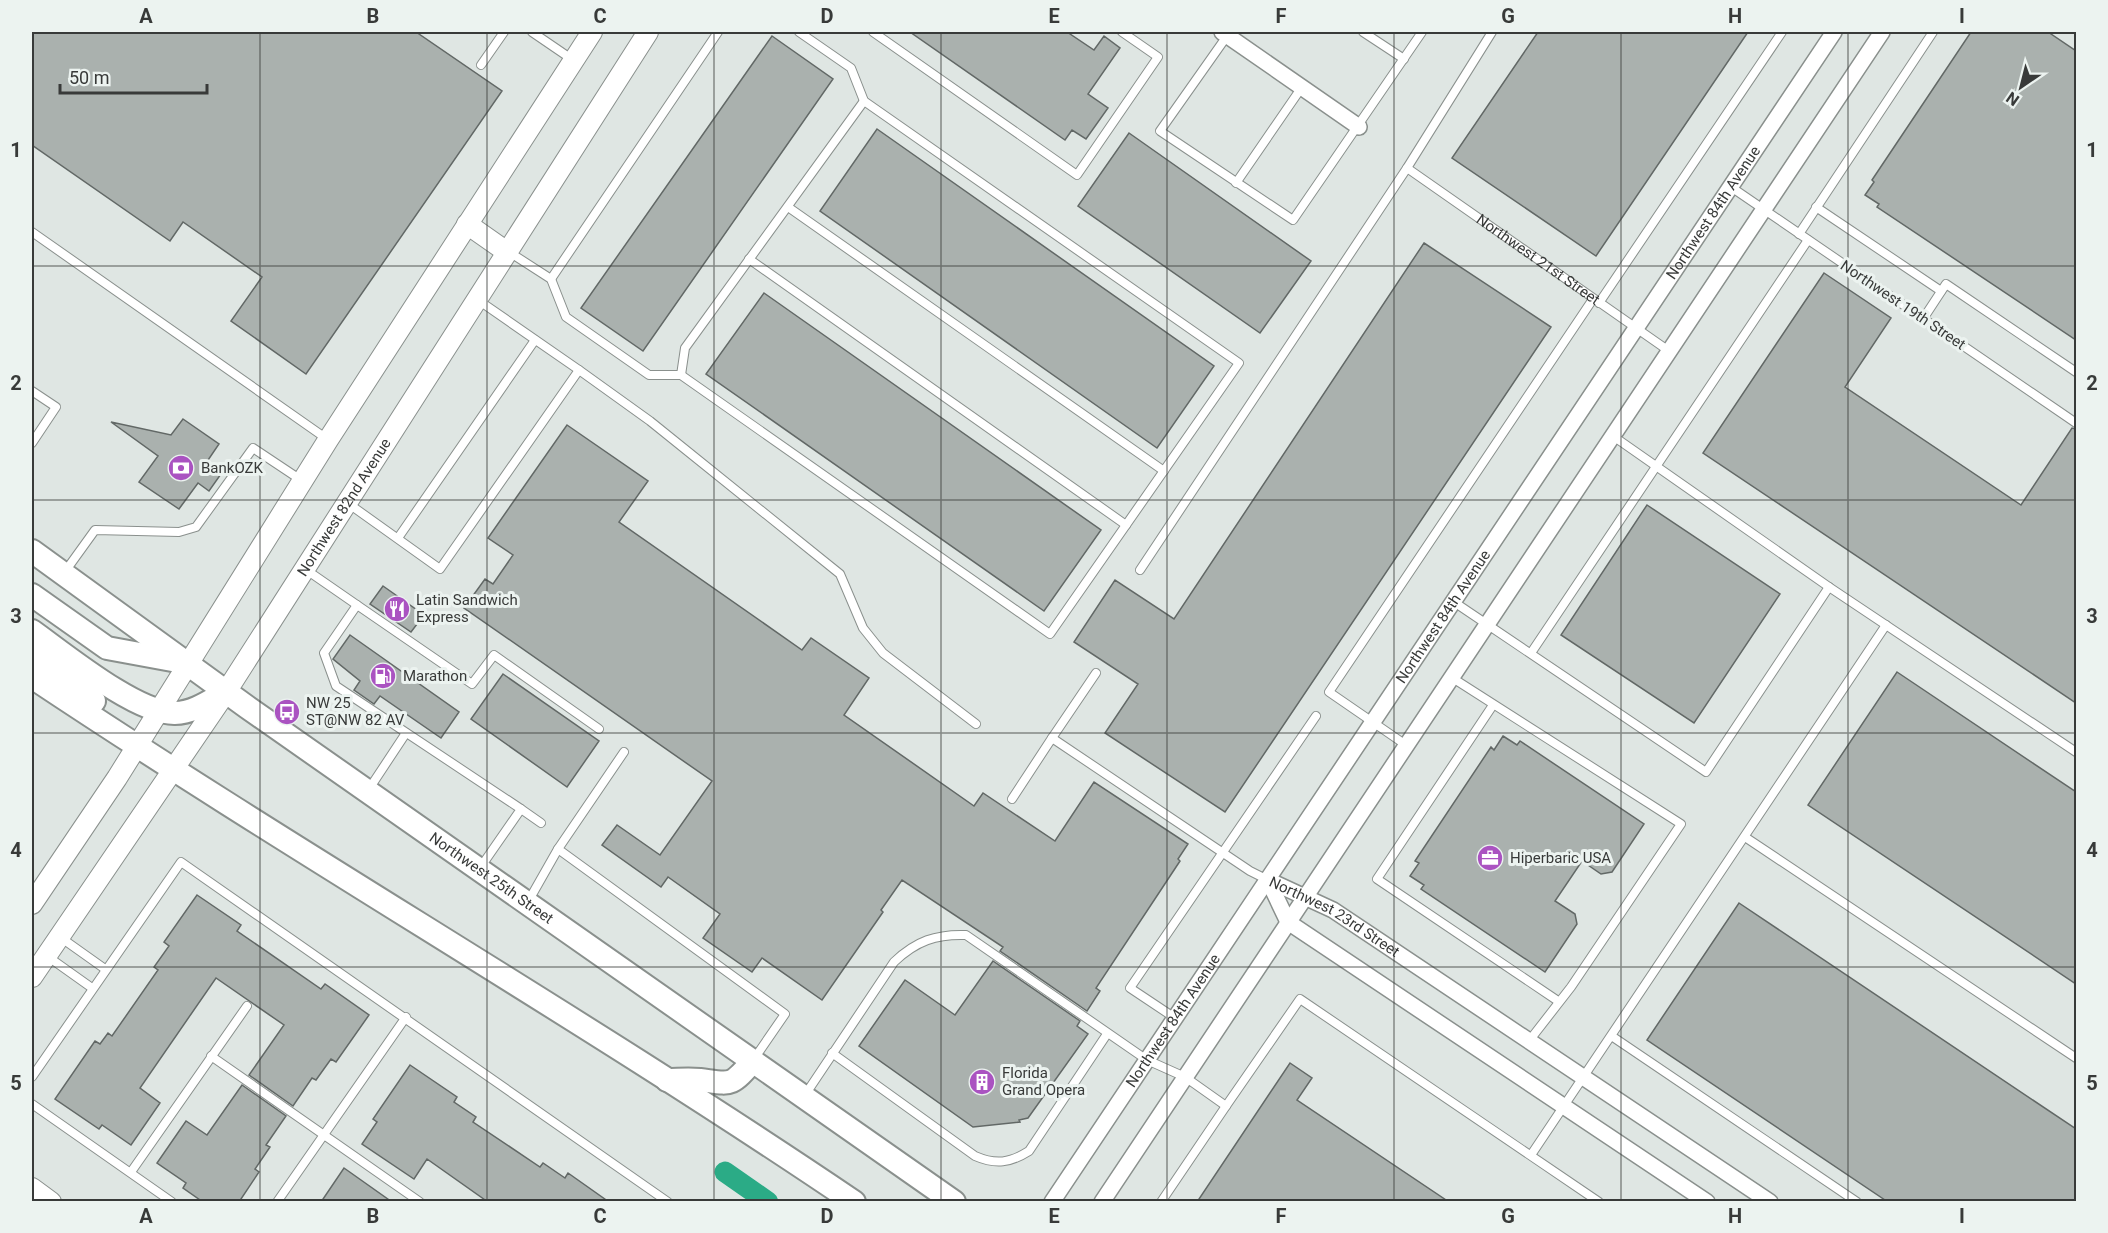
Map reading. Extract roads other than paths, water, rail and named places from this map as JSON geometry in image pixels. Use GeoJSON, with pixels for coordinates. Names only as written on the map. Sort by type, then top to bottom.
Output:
{"type":"FeatureCollection","features":[{"type":"Feature","properties":{"kind":"main road","name":"Northwest 25th Street"},"geometry":{"type":"LineString","coordinates":[[32,551],[226,692],[954,1202]]}},
{"type":"Feature","properties":{"kind":"main road"},"geometry":{"type":"LineString","coordinates":[[32,596],[107,648],[187,662]]}},
{"type":"Feature","properties":{"kind":"main road"},"geometry":{"type":"LineString","coordinates":[[32,631],[122,694],[158,711],[175,713],[193,710],[226,692]]}},
{"type":"Feature","properties":{"kind":"main road"},"geometry":{"type":"LineString","coordinates":[[32,656],[97,703],[137,747]]}},
{"type":"Feature","properties":{"kind":"main road"},"geometry":{"type":"LineString","coordinates":[[32,677],[173,770],[666,1080],[854,1202]]}},
{"type":"Feature","properties":{"kind":"main road"},"geometry":{"type":"LineString","coordinates":[[666,1080],[702,1080],[720,1085],[736,1078],[753,1061]]}},
{"type":"Feature","properties":{"kind":"street"},"geometry":{"type":"LineString","coordinates":[[32,904],[137,747],[187,662],[328,440],[592,32]]}},
{"type":"Feature","properties":{"kind":"street","name":"Northwest 82nd Avenue"},"geometry":{"type":"LineString","coordinates":[[32,977],[226,692],[648,32]]}},
{"type":"Feature","properties":{"kind":"street","name":"Northwest 84th Avenue"},"geometry":{"type":"LineString","coordinates":[[1052,1202],[1834,32]]}},
{"type":"Feature","properties":{"kind":"street"},"geometry":{"type":"LineString","coordinates":[[1102,1202],[1882,32]]}},
{"type":"Feature","properties":{"kind":"street"},"geometry":{"type":"LineString","coordinates":[[1225,34],[1359,127]]}},
{"type":"Feature","properties":{"kind":"street"},"geometry":{"type":"LineString","coordinates":[[467,224],[507,252]]}},
{"type":"Feature","properties":{"kind":"street","name":"Northwest 23rd Street"},"geometry":{"type":"LineString","coordinates":[[1268,880],[1333,910],[1770,1202]]}},
{"type":"Feature","properties":{"kind":"street","name":"Northwest 23rd Street"},"geometry":{"type":"LineString","coordinates":[[1268,880],[1288,922],[1707,1202]]}},
{"type":"Feature","properties":{"kind":"street"},"geometry":{"type":"LineString","coordinates":[[32,1188],[51,1202]]}},
{"type":"Feature","properties":{"kind":"lane"},"geometry":{"type":"LineString","coordinates":[[481,65],[504,32]]}},
{"type":"Feature","properties":{"kind":"lane"},"geometry":{"type":"LineString","coordinates":[[532,32],[573,61]]}},
{"type":"Feature","properties":{"kind":"lane"},"geometry":{"type":"LineString","coordinates":[[550,279],[718,32]]}},
{"type":"Feature","properties":{"kind":"lane"},"geometry":{"type":"LineString","coordinates":[[507,252],[550,279],[566,317],[649,375],[681,375],[1050,634],[1239,363],[864,101],[851,68],[799,32]]}},
{"type":"Feature","properties":{"kind":"lane"},"geometry":{"type":"LineString","coordinates":[[873,32],[1077,175],[1158,57],[1122,32]]}},
{"type":"Feature","properties":{"kind":"lane"},"geometry":{"type":"LineString","coordinates":[[1363,32],[1404,59]]}},
{"type":"Feature","properties":{"kind":"lane"},"geometry":{"type":"LineString","coordinates":[[1225,34],[1160,131],[1293,220],[1359,127],[1422,32]]}},
{"type":"Feature","properties":{"kind":"lane"},"geometry":{"type":"LineString","coordinates":[[1140,570],[1407,168],[1492,32]]}},
{"type":"Feature","properties":{"kind":"lane"},"geometry":{"type":"LineString","coordinates":[[1406,745],[1329,692],[1782,32]]}},
{"type":"Feature","properties":{"kind":"lane"},"geometry":{"type":"LineString","coordinates":[[1799,234],[1933,32]]}},
{"type":"Feature","properties":{"kind":"lane"},"geometry":{"type":"LineString","coordinates":[[1236,183],[1302,87]]}},
{"type":"Feature","properties":{"kind":"lane"},"geometry":{"type":"LineString","coordinates":[[681,375],[685,348],[864,101]]}},
{"type":"Feature","properties":{"kind":"lane","name":"Northwest 21st Street"},"geometry":{"type":"LineString","coordinates":[[1407,168],[1669,351]]}},
{"type":"Feature","properties":{"kind":"lane","name":"Northwest 19th Street"},"geometry":{"type":"LineString","coordinates":[[1731,187],[2076,423]]}},
{"type":"Feature","properties":{"kind":"lane"},"geometry":{"type":"LineString","coordinates":[[788,207],[1164,471]]}},
{"type":"Feature","properties":{"kind":"lane"},"geometry":{"type":"LineString","coordinates":[[1816,207],[1941,291]]}},
{"type":"Feature","properties":{"kind":"lane"},"geometry":{"type":"LineString","coordinates":[[32,232],[328,440]]}},
{"type":"Feature","properties":{"kind":"lane"},"geometry":{"type":"LineString","coordinates":[[1531,653],[1808,240]]}},
{"type":"Feature","properties":{"kind":"lane"},"geometry":{"type":"LineString","coordinates":[[749,259],[1126,525]]}},
{"type":"Feature","properties":{"kind":"lane"},"geometry":{"type":"LineString","coordinates":[[1923,319],[1946,284],[2076,372]]}},
{"type":"Feature","properties":{"kind":"lane"},"geometry":{"type":"LineString","coordinates":[[477,300],[651,421],[840,574],[863,628],[883,653],[976,724]]}},
{"type":"Feature","properties":{"kind":"lane"},"geometry":{"type":"LineString","coordinates":[[398,538],[535,340]]}},
{"type":"Feature","properties":{"kind":"lane"},"geometry":{"type":"LineString","coordinates":[[347,503],[440,568],[579,370]]}},
{"type":"Feature","properties":{"kind":"lane"},"geometry":{"type":"LineString","coordinates":[[32,391],[56,408],[32,443]]}},
{"type":"Feature","properties":{"kind":"lane"},"geometry":{"type":"LineString","coordinates":[[1613,436],[1829,587],[2076,752]]}},
{"type":"Feature","properties":{"kind":"lane"},"geometry":{"type":"LineString","coordinates":[[63,574],[95,530],[179,532],[196,527],[253,448],[302,481]]}},
{"type":"Feature","properties":{"kind":"lane"},"geometry":{"type":"LineString","coordinates":[[305,569],[472,684],[494,654],[599,729]]}},
{"type":"Feature","properties":{"kind":"lane"},"geometry":{"type":"LineString","coordinates":[[1454,602],[1706,772],[1829,587]]}},
{"type":"Feature","properties":{"kind":"lane"},"geometry":{"type":"LineString","coordinates":[[357,605],[324,653],[336,686],[541,823]]}},
{"type":"Feature","properties":{"kind":"lane"},"geometry":{"type":"LineString","coordinates":[[1531,1155],[1613,1036],[1886,625]]}},
{"type":"Feature","properties":{"kind":"lane"},"geometry":{"type":"LineString","coordinates":[[1012,799],[1096,673]]}},
{"type":"Feature","properties":{"kind":"lane"},"geometry":{"type":"LineString","coordinates":[[1451,677],[1681,824],[1529,1041]]}},
{"type":"Feature","properties":{"kind":"lane"},"geometry":{"type":"LineString","coordinates":[[1493,705],[1377,879],[1558,1001]]}},
{"type":"Feature","properties":{"kind":"lane"},"geometry":{"type":"LineString","coordinates":[[1175,1018],[1130,988],[1316,716]]}},
{"type":"Feature","properties":{"kind":"lane"},"geometry":{"type":"LineString","coordinates":[[368,791],[406,733]]}},
{"type":"Feature","properties":{"kind":"lane"},"geometry":{"type":"LineString","coordinates":[[1052,738],[1268,880]]}},
{"type":"Feature","properties":{"kind":"lane"},"geometry":{"type":"LineString","coordinates":[[527,902],[558,849],[624,752]]}},
{"type":"Feature","properties":{"kind":"lane"},"geometry":{"type":"LineString","coordinates":[[479,870],[521,809]]}},
{"type":"Feature","properties":{"kind":"lane"},"geometry":{"type":"LineString","coordinates":[[1745,837],[2076,1058]]}},
{"type":"Feature","properties":{"kind":"lane"},"geometry":{"type":"LineString","coordinates":[[558,849],[785,1014],[753,1061]]}},
{"type":"Feature","properties":{"kind":"lane"},"geometry":{"type":"LineString","coordinates":[[32,1077],[181,862],[406,1017],[663,1200]]}},
{"type":"Feature","properties":{"kind":"lane"},"geometry":{"type":"LineString","coordinates":[[804,1096],[894,962],[918,943],[946,934],[966,935],[1107,1034],[1147,1060],[1185,1077],[1226,1106]]}},
{"type":"Feature","properties":{"kind":"lane"},"geometry":{"type":"LineString","coordinates":[[59,936],[105,969]]}},
{"type":"Feature","properties":{"kind":"lane"},"geometry":{"type":"LineString","coordinates":[[46,955],[92,988]]}},
{"type":"Feature","properties":{"kind":"lane"},"geometry":{"type":"LineString","coordinates":[[1161,1202],[1300,999],[1599,1202]]}},
{"type":"Feature","properties":{"kind":"lane"},"geometry":{"type":"LineString","coordinates":[[131,1172],[247,1006]]}},
{"type":"Feature","properties":{"kind":"lane"},"geometry":{"type":"LineString","coordinates":[[277,1202],[406,1017]]}},
{"type":"Feature","properties":{"kind":"lane"},"geometry":{"type":"LineString","coordinates":[[832,1053],[975,1156],[988,1162],[1003,1163],[1017,1159],[1029,1151],[1107,1034]]}},
{"type":"Feature","properties":{"kind":"lane"},"geometry":{"type":"LineString","coordinates":[[1613,1036],[1857,1202]]}},
{"type":"Feature","properties":{"kind":"lane"},"geometry":{"type":"LineString","coordinates":[[211,1056],[420,1202]]}},
{"type":"Feature","properties":{"kind":"lane"},"geometry":{"type":"LineString","coordinates":[[32,1104],[172,1202]]}},
{"type":"Feature","properties":{"kind":"waterway"},"geometry":{"type":"LineString","coordinates":[[725,1172],[768,1202]]}},
{"type":"Feature","properties":{"kind":"place","name":"BankOZK"},"geometry":{"type":"Point","coordinates":[181,468]}},
{"type":"Feature","properties":{"kind":"place","name":"Latin Sandwich Express"},"geometry":{"type":"Point","coordinates":[397,609]}},
{"type":"Feature","properties":{"kind":"place","name":"Marathon"},"geometry":{"type":"Point","coordinates":[383,676]}},
{"type":"Feature","properties":{"kind":"place","name":"NW 25 ST@NW 82 AV"},"geometry":{"type":"Point","coordinates":[287,712]}},
{"type":"Feature","properties":{"kind":"place","name":"Hiperbaric USA"},"geometry":{"type":"Point","coordinates":[1490,858]}},
{"type":"Feature","properties":{"kind":"place","name":"Florida Grand Opera"},"geometry":{"type":"Point","coordinates":[982,1082]}}]}
